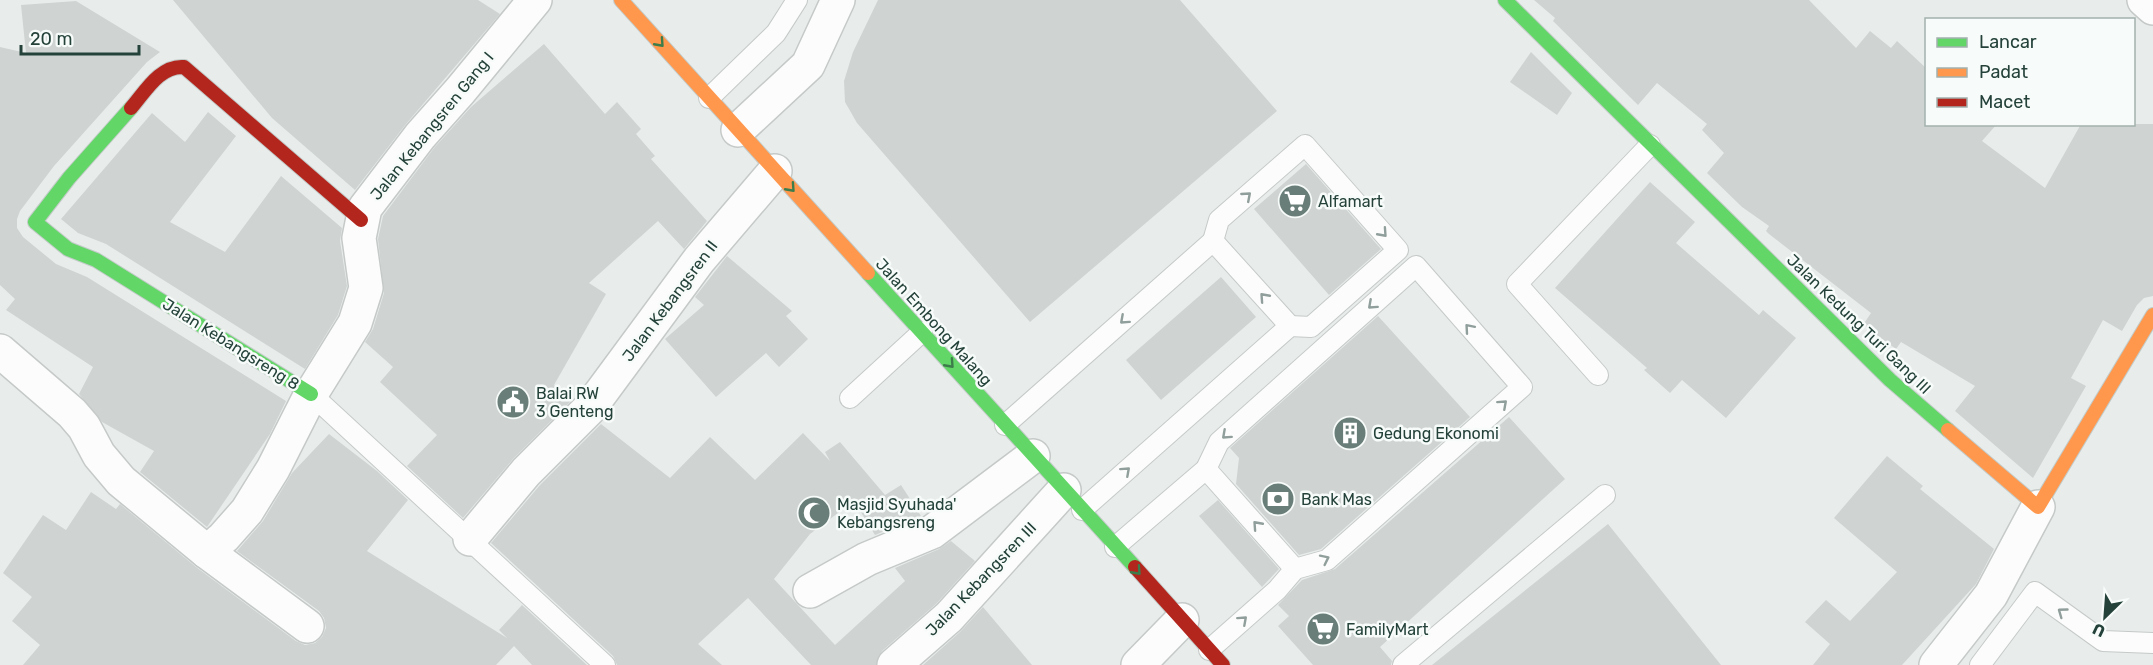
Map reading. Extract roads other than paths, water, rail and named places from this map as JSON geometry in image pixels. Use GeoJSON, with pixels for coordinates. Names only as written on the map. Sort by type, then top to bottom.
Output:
{"type":"FeatureCollection","features":[{"type":"Feature","properties":{"kind":"street","name":"Jalan Kebangsren Gang I"},"geometry":{"type":"LineString","coordinates":[[311,394],[354,323],[364,299],[366,288],[359,238],[365,208],[420,136],[535,0]]}},
{"type":"Feature","properties":{"kind":"street","name":"Jalan Embong Malang"},"geometry":{"type":"LineString","coordinates":[[621,0],[1223,665]]}},
{"type":"Feature","properties":{"kind":"street"},"geometry":{"type":"LineString","coordinates":[[738,130],[808,65],[838,0]]}},
{"type":"Feature","properties":{"kind":"street","name":"Jalan Kedung Turi Gang III"},"geometry":{"type":"LineString","coordinates":[[1505,0],[1890,380],[2038,507]]}},
{"type":"Feature","properties":{"kind":"street"},"geometry":{"type":"LineString","coordinates":[[2144,0],[2153,8]]}},
{"type":"Feature","properties":{"kind":"street","name":"Jalan Kebangsreng 8"},"geometry":{"type":"LineString","coordinates":[[207,552],[248,511],[273,469],[311,394],[256,362],[96,260],[68,249],[35,222],[161,74],[173,66],[184,68],[361,220]]}},
{"type":"Feature","properties":{"kind":"street","name":"Jalan Kebangsren II"},"geometry":{"type":"LineString","coordinates":[[470,539],[526,471],[589,409],[699,260],[775,171]]}},
{"type":"Feature","properties":{"kind":"street"},"geometry":{"type":"LineString","coordinates":[[1936,665],[1991,595],[2038,507],[2153,315]]}},
{"type":"Feature","properties":{"kind":"street"},"geometry":{"type":"LineString","coordinates":[[0,351],[72,413],[84,428],[99,455],[121,481],[207,552],[308,626]]}},
{"type":"Feature","properties":{"kind":"street"},"geometry":{"type":"LineString","coordinates":[[810,591],[867,559],[932,532],[1033,456]]}},
{"type":"Feature","properties":{"kind":"street","name":"Jalan Kebangsren III"},"geometry":{"type":"LineString","coordinates":[[894,665],[949,617],[1073,500]]}},
{"type":"Feature","properties":{"kind":"street"},"geometry":{"type":"LineString","coordinates":[[1138,665],[1182,620]]}},
{"type":"Feature","properties":{"kind":"lane"},"geometry":{"type":"LineString","coordinates":[[709,98],[776,33],[797,0]]}},
{"type":"Feature","properties":{"kind":"lane"},"geometry":{"type":"LineString","coordinates":[[1005,425],[1213,241],[1219,220],[1305,145],[1398,250],[1311,327],[1290,326],[1073,500]]}},
{"type":"Feature","properties":{"kind":"lane"},"geometry":{"type":"LineString","coordinates":[[1598,375],[1517,284],[1650,145]]}},
{"type":"Feature","properties":{"kind":"lane"},"geometry":{"type":"LineString","coordinates":[[1213,241],[1290,326]]}},
{"type":"Feature","properties":{"kind":"lane"},"geometry":{"type":"LineString","coordinates":[[1115,546],[1206,469],[1219,442],[1416,266],[1522,387],[1328,560],[1295,569],[1277,590],[1209,650]]}},
{"type":"Feature","properties":{"kind":"lane"},"geometry":{"type":"LineString","coordinates":[[850,399],[922,332]]}},
{"type":"Feature","properties":{"kind":"lane"},"geometry":{"type":"LineString","coordinates":[[311,394],[605,665]]}},
{"type":"Feature","properties":{"kind":"lane"},"geometry":{"type":"LineString","coordinates":[[1206,469],[1295,569]]}},
{"type":"Feature","properties":{"kind":"lane"},"geometry":{"type":"LineString","coordinates":[[1404,665],[1605,495]]}},
{"type":"Feature","properties":{"kind":"lane"},"geometry":{"type":"LineString","coordinates":[[1980,665],[2035,592],[2103,641],[2153,643]]}},
{"type":"Feature","properties":{"kind":"place","name":"Alfamart"},"geometry":{"type":"Point","coordinates":[1295,201]}},
{"type":"Feature","properties":{"kind":"place","name":"Balai RW 3 Genteng"},"geometry":{"type":"Point","coordinates":[513,402]}},
{"type":"Feature","properties":{"kind":"place","name":"Gedung Ekonomi"},"geometry":{"type":"Point","coordinates":[1350,433]}},
{"type":"Feature","properties":{"kind":"place","name":"Bank Mas"},"geometry":{"type":"Point","coordinates":[1278,499]}},
{"type":"Feature","properties":{"kind":"place","name":"Masjid Syuhada' Kebangsreng"},"geometry":{"type":"Point","coordinates":[814,513]}},
{"type":"Feature","properties":{"kind":"place","name":"FamilyMart"},"geometry":{"type":"Point","coordinates":[1323,629]}}]}
